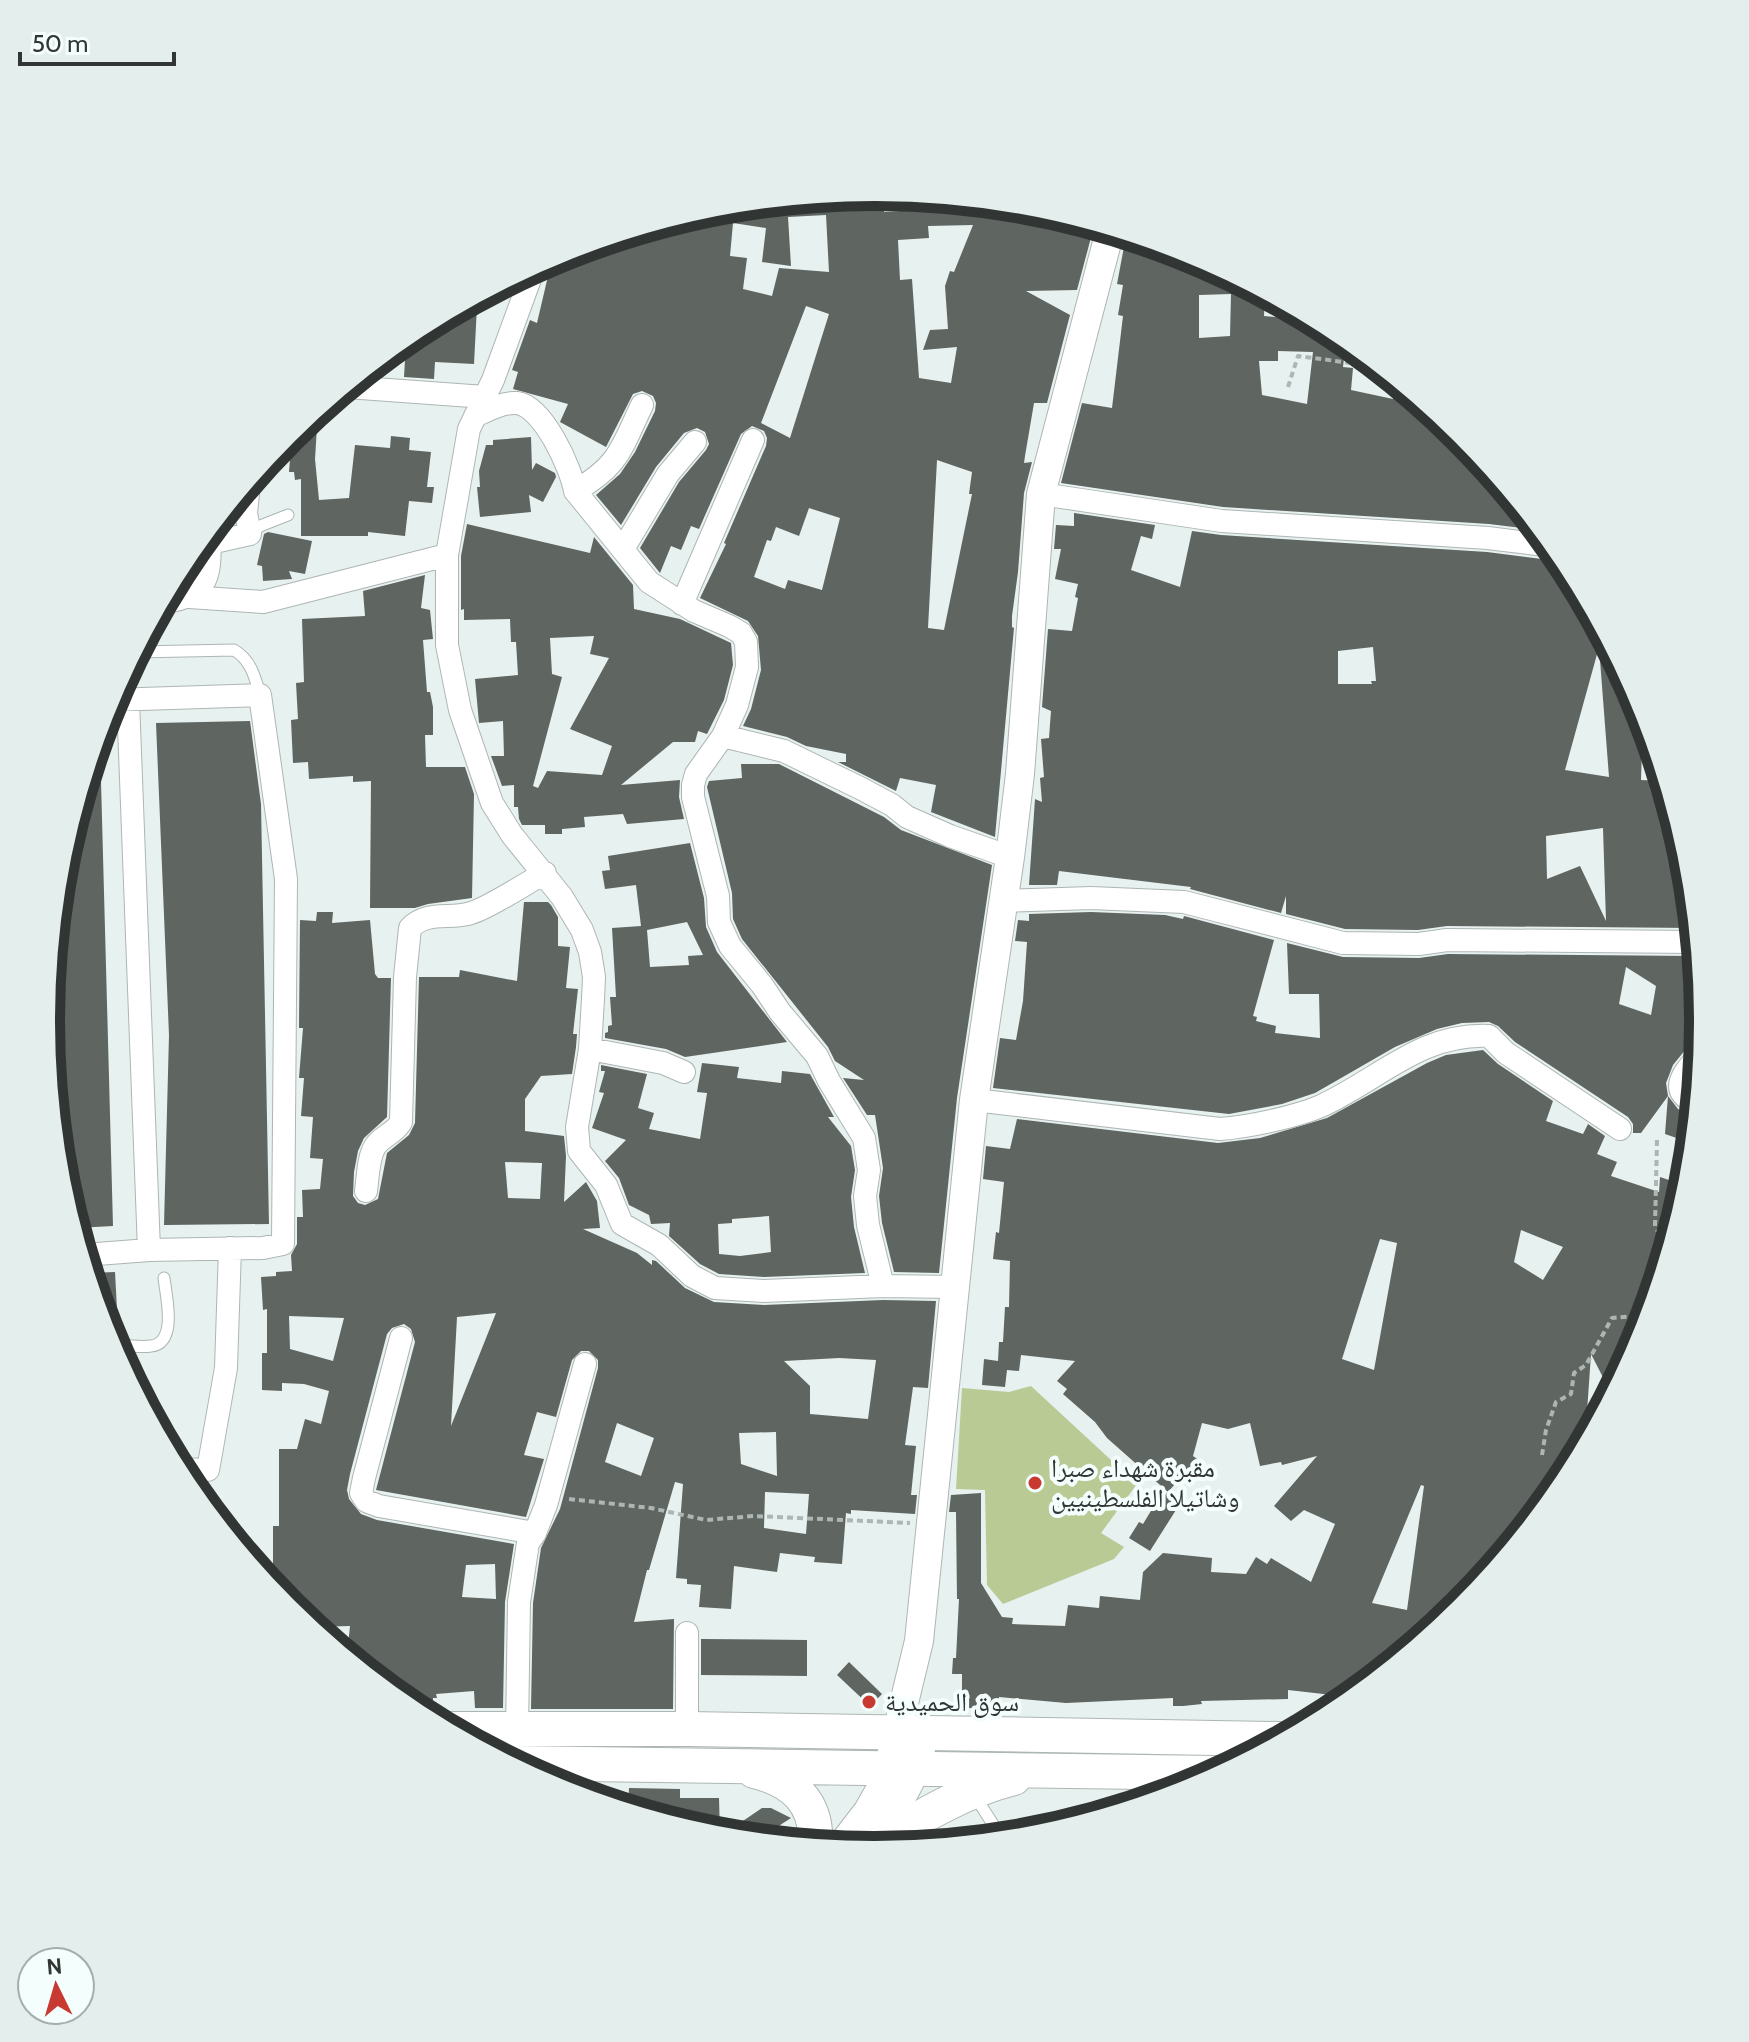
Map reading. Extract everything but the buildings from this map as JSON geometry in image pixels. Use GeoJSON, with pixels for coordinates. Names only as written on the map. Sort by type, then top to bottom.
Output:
{"type":"FeatureCollection","features":[{"type":"Feature","properties":{"kind":"main road"},"geometry":{"type":"LineString","coordinates":[[515,1746],[687,1729],[1059,1769],[1188,1772]]}},
{"type":"Feature","properties":{"kind":"main road"},"geometry":{"type":"LineString","coordinates":[[493,1740],[515,1746],[727,1764],[907,1751],[1257,1740]]}},
{"type":"Feature","properties":{"kind":"main road"},"geometry":{"type":"LineString","coordinates":[[727,1764],[773,1776],[797,1790],[813,1813],[814,1833]]}},
{"type":"Feature","properties":{"kind":"main road"},"geometry":{"type":"LineString","coordinates":[[891,1835],[972,1792],[1011,1779],[1059,1769]]}},
{"type":"Feature","properties":{"kind":"street"},"geometry":{"type":"LineString","coordinates":[[869,1836],[897,1805],[907,1751],[974,1100],[1020,774],[1041,494],[1107,241]]}},
{"type":"Feature","properties":{"kind":"street"},"geometry":{"type":"LineString","coordinates":[[528,284],[469,429],[447,555],[447,645],[470,743],[500,819],[545,873],[574,915],[590,952],[594,977],[590,1049],[577,1127],[579,1151],[606,1185],[622,1224],[659,1245],[692,1276],[715,1288],[764,1291],[883,1286],[955,1287]]}},
{"type":"Feature","properties":{"kind":"street"},"geometry":{"type":"LineString","coordinates":[[361,389],[480,407],[516,403],[530,408],[551,436],[572,478],[575,491],[649,582],[682,604],[741,633],[748,655],[745,678],[723,736],[696,774],[693,785],[693,797],[718,896],[719,922],[730,946],[817,1056],[864,1138],[869,1170],[865,1196],[868,1225],[883,1286]]}},
{"type":"Feature","properties":{"kind":"street"},"geometry":{"type":"LineString","coordinates":[[575,491],[593,481],[616,461],[642,405]]}},
{"type":"Feature","properties":{"kind":"street"},"geometry":{"type":"LineString","coordinates":[[682,604],[753,440]]}},
{"type":"Feature","properties":{"kind":"street"},"geometry":{"type":"LineString","coordinates":[[623,549],[668,474],[695,442]]}},
{"type":"Feature","properties":{"kind":"street"},"geometry":{"type":"LineString","coordinates":[[1041,494],[1222,521],[1488,538],[1535,544]]}},
{"type":"Feature","properties":{"kind":"street"},"geometry":{"type":"LineString","coordinates":[[220,536],[250,534],[247,502]]}},
{"type":"Feature","properties":{"kind":"street"},"geometry":{"type":"LineString","coordinates":[[189,597],[199,590],[210,569],[210,550]]}},
{"type":"Feature","properties":{"kind":"street"},"geometry":{"type":"LineString","coordinates":[[178,599],[189,597],[263,602],[447,555]]}},
{"type":"Feature","properties":{"kind":"street"},"geometry":{"type":"LineString","coordinates":[[95,1254],[263,1248],[283,1244],[286,879],[260,695],[126,700]]}},
{"type":"Feature","properties":{"kind":"street"},"geometry":{"type":"LineString","coordinates":[[121,713],[149,1250]]}},
{"type":"Feature","properties":{"kind":"street"},"geometry":{"type":"LineString","coordinates":[[723,736],[784,751],[881,799],[907,817],[1010,857]]}},
{"type":"Feature","properties":{"kind":"street"},"geometry":{"type":"LineString","coordinates":[[366,1191],[372,1153],[377,1143],[397,1130],[401,1122],[405,977],[410,928],[418,920],[431,916],[471,913],[545,873]]}},
{"type":"Feature","properties":{"kind":"street"},"geometry":{"type":"LineString","coordinates":[[1004,901],[1091,898],[1184,902],[1343,943],[1419,944],[1447,940],[1685,942]]}},
{"type":"Feature","properties":{"kind":"street"},"geometry":{"type":"LineString","coordinates":[[974,1100],[1220,1129],[1251,1126],[1320,1106],[1441,1040],[1466,1035],[1489,1036],[1506,1053],[1620,1129]]}},
{"type":"Feature","properties":{"kind":"street"},"geometry":{"type":"LineString","coordinates":[[590,1049],[663,1063],[684,1072]]}},
{"type":"Feature","properties":{"kind":"street"},"geometry":{"type":"LineString","coordinates":[[1685,1097],[1680,1091],[1682,1074],[1687,1068]]}},
{"type":"Feature","properties":{"kind":"street"},"geometry":{"type":"LineString","coordinates":[[194,1470],[208,1470],[226,1368],[230,1248]]}},
{"type":"Feature","properties":{"kind":"street"},"geometry":{"type":"LineString","coordinates":[[401,1338],[364,1478],[361,1493],[366,1501],[379,1506],[535,1533]]}},
{"type":"Feature","properties":{"kind":"street"},"geometry":{"type":"LineString","coordinates":[[515,1746],[519,1602],[528,1543],[535,1533],[550,1492],[585,1364]]}},
{"type":"Feature","properties":{"kind":"street"},"geometry":{"type":"LineString","coordinates":[[687,1633],[687,1729]]}},
{"type":"Feature","properties":{"kind":"street"},"geometry":{"type":"LineString","coordinates":[[849,1835],[907,1751]]}},
{"type":"Feature","properties":{"kind":"lane"},"geometry":{"type":"LineString","coordinates":[[250,534],[260,526],[288,515]]}},
{"type":"Feature","properties":{"kind":"lane"},"geometry":{"type":"LineString","coordinates":[[149,652],[234,650],[244,656],[249,664],[260,695]]}},
{"type":"Feature","properties":{"kind":"lane"},"geometry":{"type":"LineString","coordinates":[[127,1345],[150,1346],[158,1344],[164,1337],[170,1325],[164,1278]]}},
{"type":"Feature","properties":{"kind":"lane"},"geometry":{"type":"LineString","coordinates":[[972,1792],[994,1827]]}},
{"type":"Feature","properties":{"kind":"path"},"geometry":{"type":"LineString","coordinates":[[1288,387],[1298,356],[1351,361]]}},
{"type":"Feature","properties":{"kind":"path"},"geometry":{"type":"LineString","coordinates":[[1657,1140],[1655,1226],[1660,1236]]}},
{"type":"Feature","properties":{"kind":"path"},"geometry":{"type":"LineString","coordinates":[[1542,1455],[1546,1430],[1556,1402],[1571,1394],[1574,1373],[1586,1365],[1612,1318],[1633,1316]]}},
{"type":"Feature","properties":{"kind":"path"},"geometry":{"type":"LineString","coordinates":[[550,1492],[567,1499],[651,1508],[706,1520],[754,1516],[932,1524]]}},
{"type":"Feature","properties":{"kind":"green space"},"geometry":{"type":"Polygon","coordinates":[[[1031,1386],[1137,1484],[1101,1533],[1124,1547],[1114,1559],[1003,1604],[987,1585],[985,1490],[956,1489],[962,1388],[1009,1392],[1031,1386]]]}},
{"type":"Feature","properties":{"kind":"place","name":"مقبرة شهداء صبرا وشاتيلا الفلسطينيين"},"geometry":{"type":"Point","coordinates":[1035,1483]}},
{"type":"Feature","properties":{"kind":"place","name":"سوق الحمیدیة"},"geometry":{"type":"Point","coordinates":[869,1702]}}]}
